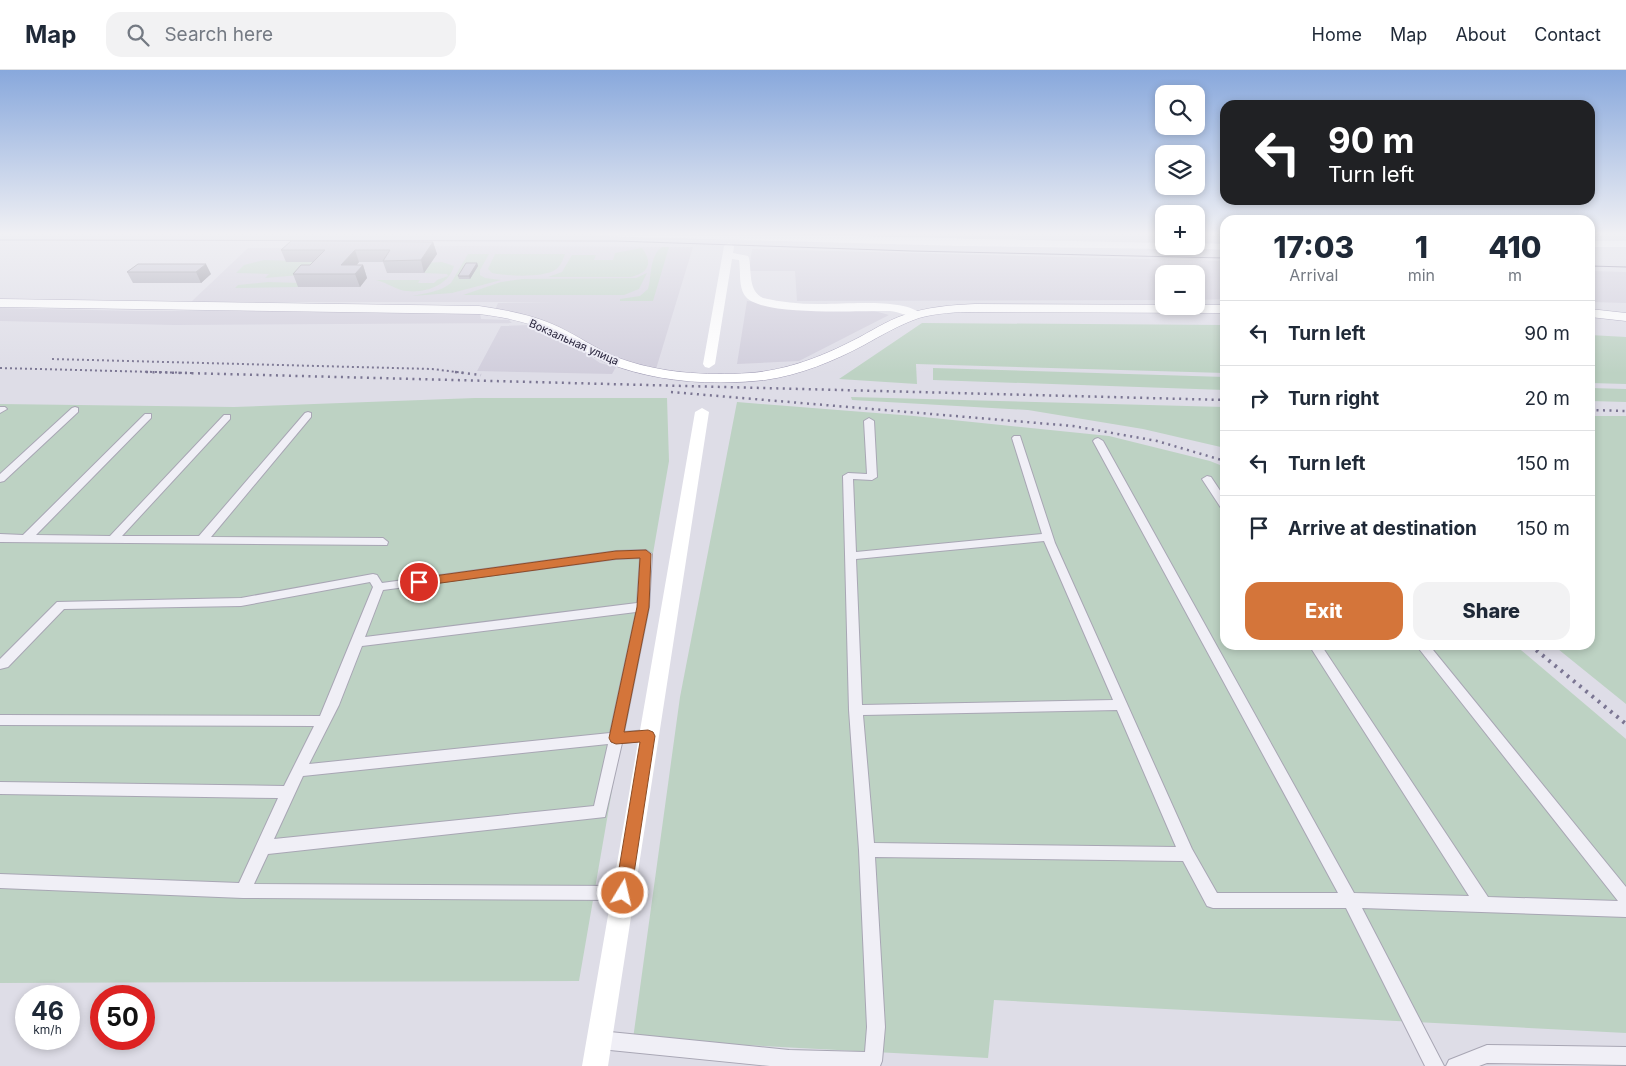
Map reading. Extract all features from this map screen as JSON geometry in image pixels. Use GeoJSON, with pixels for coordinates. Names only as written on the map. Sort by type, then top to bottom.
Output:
{"type":"FeatureCollection","features":[{"type":"Feature","properties":{"kind":"main road"},"geometry":{"type":"LineString","coordinates":[[709,364],[725,279]]}},
{"type":"Feature","properties":{"kind":"main road"},"geometry":{"type":"LineString","coordinates":[[747,279],[748,290],[753,298],[763,302],[801,306],[892,308],[906,310],[916,315]]}},
{"type":"Feature","properties":{"kind":"main road","name":"Вокзальная улица"},"geometry":{"type":"LineString","coordinates":[[0,303],[479,310],[510,315],[541,324],[603,356],[630,366],[672,375],[712,378],[763,376],[799,369],[825,360],[887,326],[916,315],[937,310],[975,308],[1220,309]]}},
{"type":"Feature","properties":{"kind":"main road"},"geometry":{"type":"LineString","coordinates":[[1595,314],[1626,317]]}},
{"type":"Feature","properties":{"kind":"main road"},"geometry":{"type":"LineString","coordinates":[[595,1066],[702,412]]}},
{"type":"Feature","properties":{"kind":"street"},"geometry":{"type":"LineString","coordinates":[[0,479],[75,410]]}},
{"type":"Feature","properties":{"kind":"street"},"geometry":{"type":"LineString","coordinates":[[202,540],[308,415]]}},
{"type":"Feature","properties":{"kind":"street"},"geometry":{"type":"LineString","coordinates":[[26,538],[148,416]]}},
{"type":"Feature","properties":{"kind":"street"},"geometry":{"type":"LineString","coordinates":[[113,539],[227,417]]}},
{"type":"Feature","properties":{"kind":"street"},"geometry":{"type":"LineString","coordinates":[[600,1040],[791,1063],[873,1060],[876,1027],[867,850],[856,710],[848,476],[872,477],[869,421]]}},
{"type":"Feature","properties":{"kind":"street"},"geometry":{"type":"LineString","coordinates":[[1017,438],[1048,537],[1187,854],[1213,901],[1350,900],[1626,909]]}},
{"type":"Feature","properties":{"kind":"street"},"geometry":{"type":"LineString","coordinates":[[1098,441],[1350,900],[1435,1066]]}},
{"type":"Feature","properties":{"kind":"street"},"geometry":{"type":"LineString","coordinates":[[1207,479],[1220,498]]}},
{"type":"Feature","properties":{"kind":"street"},"geometry":{"type":"LineString","coordinates":[[851,556],[1048,537]]}},
{"type":"Feature","properties":{"kind":"street"},"geometry":{"type":"LineString","coordinates":[[0,538],[383,542]]}},
{"type":"Feature","properties":{"kind":"street"},"geometry":{"type":"LineString","coordinates":[[265,847],[600,812],[643,607],[646,554],[616,555],[379,587]]}},
{"type":"Feature","properties":{"kind":"street"},"geometry":{"type":"LineString","coordinates":[[1,665],[61,605],[241,602],[372,578],[379,587]]}},
{"type":"Feature","properties":{"kind":"street"},"geometry":{"type":"LineString","coordinates":[[243,891],[323,721],[358,642],[379,587]]}},
{"type":"Feature","properties":{"kind":"street"},"geometry":{"type":"LineString","coordinates":[[358,642],[643,607]]}},
{"type":"Feature","properties":{"kind":"street"},"geometry":{"type":"LineString","coordinates":[[1319,650],[1484,904]]}},
{"type":"Feature","properties":{"kind":"street"},"geometry":{"type":"LineString","coordinates":[[1426,650],[1626,899]]}},
{"type":"Feature","properties":{"kind":"street"},"geometry":{"type":"LineString","coordinates":[[856,710],[1122,705]]}},
{"type":"Feature","properties":{"kind":"street"},"geometry":{"type":"LineString","coordinates":[[0,720],[323,721]]}},
{"type":"Feature","properties":{"kind":"street"},"geometry":{"type":"LineString","coordinates":[[298,771],[648,736]]}},
{"type":"Feature","properties":{"kind":"street"},"geometry":{"type":"LineString","coordinates":[[0,788],[288,792]]}},
{"type":"Feature","properties":{"kind":"street"},"geometry":{"type":"LineString","coordinates":[[867,850],[1187,854]]}},
{"type":"Feature","properties":{"kind":"street"},"geometry":{"type":"LineString","coordinates":[[0,881],[243,891],[623,893]]}},
{"type":"Feature","properties":{"kind":"street"},"geometry":{"type":"LineString","coordinates":[[1455,1066],[1487,1054],[1626,1056]]}},
{"type":"Feature","properties":{"kind":"shaded area"},"geometry":{"type":"Polygon","coordinates":[[[215,279],[683,279],[656,369],[623,362],[561,330],[495,310],[498,303],[558,302],[191,302],[215,279]]]}},
{"type":"Feature","properties":{"kind":"shaded area"},"geometry":{"type":"Polygon","coordinates":[[[796,279],[1155,279],[1155,300],[797,301],[796,279]]]}},
{"type":"Feature","properties":{"kind":"shaded area"},"geometry":{"type":"Polygon","coordinates":[[[1205,279],[1220,279],[1220,299],[1205,300],[1205,279]]]}},
{"type":"Feature","properties":{"kind":"shaded area"},"geometry":{"type":"Polygon","coordinates":[[[1595,279],[1626,279],[1626,303],[1595,302],[1595,279]]]}},
{"type":"Feature","properties":{"kind":"shaded area"},"geometry":{"type":"Polygon","coordinates":[[[747,301],[849,309],[889,315],[799,361],[737,364],[747,301]]]}},
{"type":"Feature","properties":{"kind":"shaded area"},"geometry":{"type":"Polygon","coordinates":[[[0,308],[138,311],[466,311],[480,313],[481,319],[509,320],[512,323],[174,325],[0,321],[0,308]]]}},
{"type":"Feature","properties":{"kind":"shaded area"},"geometry":{"type":"Polygon","coordinates":[[[532,325],[563,338],[600,363],[616,367],[612,374],[477,371],[501,326],[532,325]]]}},
{"type":"Feature","properties":{"kind":"green space"},"geometry":{"type":"Polygon","coordinates":[[[445,279],[433,288],[409,291],[401,290],[376,280],[420,280],[418,283],[434,283],[437,280],[445,279]]]}},
{"type":"Feature","properties":{"kind":"green space"},"geometry":{"type":"Polygon","coordinates":[[[453,279],[501,280],[452,293],[412,296],[438,290],[451,283],[453,279]]]}},
{"type":"Feature","properties":{"kind":"green space"},"geometry":{"type":"Polygon","coordinates":[[[519,279],[644,279],[639,289],[624,295],[463,295],[501,282],[519,279]]]}},
{"type":"Feature","properties":{"kind":"green space"},"geometry":{"type":"Polygon","coordinates":[[[650,279],[659,279],[653,301],[620,301],[620,299],[640,296],[648,289],[650,279]]]}},
{"type":"Feature","properties":{"kind":"green space"},"geometry":{"type":"Polygon","coordinates":[[[268,282],[301,283],[298,287],[235,288],[238,285],[268,282]]]}},
{"type":"Feature","properties":{"kind":"green space"},"geometry":{"type":"Polygon","coordinates":[[[922,323],[1220,325],[1220,373],[916,364],[917,384],[839,379],[922,323]]]}},
{"type":"Feature","properties":{"kind":"green space"},"geometry":{"type":"Polygon","coordinates":[[[1595,335],[1626,337],[1626,384],[1595,383],[1595,335]]]}},
{"type":"Feature","properties":{"kind":"green space"},"geometry":{"type":"Polygon","coordinates":[[[933,368],[1220,377],[1220,390],[933,380],[933,368]]]}},
{"type":"Feature","properties":{"kind":"green space"},"geometry":{"type":"Polygon","coordinates":[[[1595,388],[1626,389],[1626,402],[1595,401],[1595,388]]]}},
{"type":"Feature","properties":{"kind":"green space"},"geometry":{"type":"Polygon","coordinates":[[[851,397],[1220,407],[1220,447],[1143,429],[1028,410],[852,400],[851,397]]]}},
{"type":"Feature","properties":{"kind":"green space"},"geometry":{"type":"Polygon","coordinates":[[[475,398],[667,398],[669,461],[579,981],[0,983],[0,404],[234,407],[475,398]]]}},
{"type":"Feature","properties":{"kind":"green space"},"geometry":{"type":"Polygon","coordinates":[[[737,402],[914,416],[1109,436],[1210,461],[1220,465],[1220,650],[1521,650],[1626,739],[1626,1033],[994,1000],[988,1058],[633,1039],[680,697],[737,402]]]}},
{"type":"Feature","properties":{"kind":"green space"},"geometry":{"type":"Polygon","coordinates":[[[1595,416],[1626,416],[1626,704],[1559,650],[1595,650],[1595,416]]]}},
{"type":"Feature","properties":{"kind":"railway"},"geometry":{"type":"LineString","coordinates":[[52,359],[432,369],[465,373]]}},
{"type":"Feature","properties":{"kind":"railway"},"geometry":{"type":"LineString","coordinates":[[0,368],[194,373]]}},
{"type":"Feature","properties":{"kind":"railway"},"geometry":{"type":"LineString","coordinates":[[146,372],[1220,400]]}},
{"type":"Feature","properties":{"kind":"railway"},"geometry":{"type":"LineString","coordinates":[[455,372],[481,375]]}},
{"type":"Feature","properties":{"kind":"railway"},"geometry":{"type":"LineString","coordinates":[[671,392],[1073,426],[1157,441],[1220,460]]}},
{"type":"Feature","properties":{"kind":"railway"},"geometry":{"type":"LineString","coordinates":[[1595,410],[1626,411]]}},
{"type":"Feature","properties":{"kind":"railway"},"geometry":{"type":"LineString","coordinates":[[1536,650],[1626,724]]}},
{"type":"Feature","properties":{"kind":"route"},"geometry":{"type":"LineString","coordinates":[[419,582],[616,555],[646,554],[643,607],[616,738],[648,736],[623,893]]}}]}
